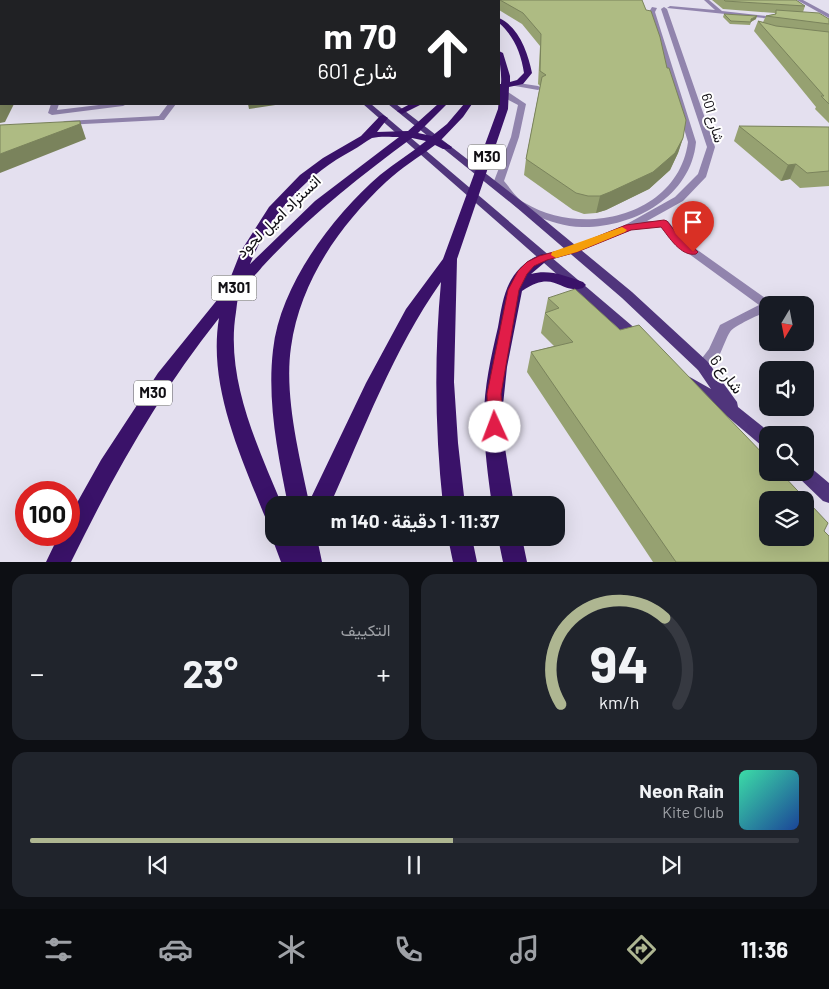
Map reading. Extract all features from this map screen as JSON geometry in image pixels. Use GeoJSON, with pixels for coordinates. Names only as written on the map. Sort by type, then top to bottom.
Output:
{"type":"FeatureCollection","features":[{"type":"Feature","properties":{"kind":"highway"},"geometry":{"type":"LineString","coordinates":[[500,21],[518,41],[526,58],[528,73],[524,80],[500,87]]}},
{"type":"Feature","properties":{"kind":"highway"},"geometry":{"type":"LineString","coordinates":[[503,49],[518,41]]}},
{"type":"Feature","properties":{"kind":"highway","name":"M30"},"geometry":{"type":"LineString","coordinates":[[323,496],[375,383],[414,309],[450,258],[503,109],[506,76],[503,49]]}},
{"type":"Feature","properties":{"kind":"highway"},"geometry":{"type":"LineString","coordinates":[[402,111],[414,105]]}},
{"type":"Feature","properties":{"kind":"highway","name":"اتستراد اميل لحود"},"geometry":{"type":"LineString","coordinates":[[58,562],[85,506],[127,433],[171,366],[219,307],[264,257],[304,219],[359,172],[428,120],[442,105]]}},
{"type":"Feature","properties":{"kind":"highway"},"geometry":{"type":"LineString","coordinates":[[297,496],[283,417],[282,349],[290,317],[304,279],[322,246],[358,203],[404,161],[446,131],[467,105]]}},
{"type":"Feature","properties":{"kind":"highway","name":"M301"},"geometry":{"type":"LineString","coordinates":[[368,136],[374,110]]}},
{"type":"Feature","properties":{"kind":"highway","name":"M301"},"geometry":{"type":"LineString","coordinates":[[268,496],[246,440],[226,368],[225,341],[228,312],[238,276],[247,253],[277,206],[302,179],[330,158],[368,136],[402,134],[428,138],[447,147]]}},
{"type":"Feature","properties":{"kind":"highway"},"geometry":{"type":"LineString","coordinates":[[450,258],[444,332],[445,395],[449,466],[453,496]]}},
{"type":"Feature","properties":{"kind":"highway"},"geometry":{"type":"LineString","coordinates":[[502,496],[497,467],[494,394],[514,290],[526,268],[543,258]]}},
{"type":"Feature","properties":{"kind":"highway"},"geometry":{"type":"LineString","coordinates":[[514,290],[525,280],[538,276],[555,278],[578,285]]}},
{"type":"Feature","properties":{"kind":"highway"},"geometry":{"type":"LineString","coordinates":[[287,546],[293,562]]}},
{"type":"Feature","properties":{"kind":"highway"},"geometry":{"type":"LineString","coordinates":[[293,562],[301,546]]}},
{"type":"Feature","properties":{"kind":"highway"},"geometry":{"type":"LineString","coordinates":[[307,546],[310,562]]}},
{"type":"Feature","properties":{"kind":"highway"},"geometry":{"type":"LineString","coordinates":[[462,546],[465,562]]}},
{"type":"Feature","properties":{"kind":"highway"},"geometry":{"type":"LineString","coordinates":[[512,546],[515,562]]}},
{"type":"Feature","properties":{"kind":"main road","name":"شارع 6"},"geometry":{"type":"LineString","coordinates":[[393,105],[520,205],[626,296],[703,366],[735,412]]}},
{"type":"Feature","properties":{"kind":"main road"},"geometry":{"type":"LineString","coordinates":[[374,110],[384,112],[402,111]]}},
{"type":"Feature","properties":{"kind":"main road"},"geometry":{"type":"LineString","coordinates":[[374,110],[651,350]]}},
{"type":"Feature","properties":{"kind":"main road","name":"شارع 6"},"geometry":{"type":"LineString","coordinates":[[678,375],[735,412]]}},
{"type":"Feature","properties":{"kind":"main road"},"geometry":{"type":"LineString","coordinates":[[735,412],[759,433]]}},
{"type":"Feature","properties":{"kind":"main road"},"geometry":{"type":"LineString","coordinates":[[814,481],[829,495]]}},
{"type":"Feature","properties":{"kind":"street"},"geometry":{"type":"LineString","coordinates":[[706,0],[721,13]]}},
{"type":"Feature","properties":{"kind":"street"},"geometry":{"type":"LineString","coordinates":[[800,0],[829,16]]}},
{"type":"Feature","properties":{"kind":"street"},"geometry":{"type":"LineString","coordinates":[[661,8],[676,4],[714,7]]}},
{"type":"Feature","properties":{"kind":"street"},"geometry":{"type":"LineString","coordinates":[[643,6],[791,18]]}},
{"type":"Feature","properties":{"kind":"street","name":"شارع 601"},"geometry":{"type":"LineString","coordinates":[[520,205],[555,220],[581,224],[610,222],[634,214],[661,198],[679,179],[690,159],[692,142],[652,12],[661,8],[711,147],[703,175],[679,199],[629,227],[573,250],[543,258]]}},
{"type":"Feature","properties":{"kind":"street"},"geometry":{"type":"LineString","coordinates":[[754,24],[758,22],[783,23]]}},
{"type":"Feature","properties":{"kind":"street"},"geometry":{"type":"LineString","coordinates":[[515,84],[538,88]]}},
{"type":"Feature","properties":{"kind":"street"},"geometry":{"type":"LineString","coordinates":[[500,93],[522,104],[515,137],[499,181],[520,205]]}},
{"type":"Feature","properties":{"kind":"street"},"geometry":{"type":"LineString","coordinates":[[55,105],[52,114],[116,105]]}},
{"type":"Feature","properties":{"kind":"street"},"geometry":{"type":"LineString","coordinates":[[52,123],[161,118],[171,105]]}},
{"type":"Feature","properties":{"kind":"street"},"geometry":{"type":"LineString","coordinates":[[629,227],[664,223],[678,241],[768,305],[725,328],[715,351],[703,366]]}},
{"type":"Feature","properties":{"kind":"building"},"geometry":{"type":"Polygon","coordinates":[[[500,0],[642,0],[646,10],[651,11],[660,37],[667,68],[669,68],[686,120],[683,138],[675,153],[653,172],[600,196],[576,193],[526,159],[542,77],[546,75],[540,71],[541,34],[523,13],[500,0]]]}},
{"type":"Feature","properties":{"kind":"building"},"geometry":{"type":"Polygon","coordinates":[[[796,0],[805,6],[725,1],[796,0]]]}},
{"type":"Feature","properties":{"kind":"building"},"geometry":{"type":"Polygon","coordinates":[[[776,10],[819,13],[829,19],[829,24],[766,16],[776,14],[776,10]]]}},
{"type":"Feature","properties":{"kind":"building"},"geometry":{"type":"Polygon","coordinates":[[[724,14],[757,16],[751,19],[751,22],[731,21],[724,14]]]}},
{"type":"Feature","properties":{"kind":"building"},"geometry":{"type":"Polygon","coordinates":[[[758,21],[776,26],[829,32],[829,104],[821,96],[824,96],[758,21]]]}},
{"type":"Feature","properties":{"kind":"building"},"geometry":{"type":"Polygon","coordinates":[[[80,121],[80,124],[0,154],[0,125],[80,121]]]}},
{"type":"Feature","properties":{"kind":"building"},"geometry":{"type":"Polygon","coordinates":[[[739,126],[829,127],[829,171],[807,173],[796,164],[788,165],[739,126]]]}},
{"type":"Feature","properties":{"kind":"building"},"geometry":{"type":"Polygon","coordinates":[[[575,289],[620,330],[639,325],[759,450],[759,481],[788,481],[798,491],[759,491],[759,546],[814,546],[814,508],[828,523],[824,531],[829,536],[829,562],[676,562],[531,352],[573,342],[545,313],[559,308],[548,298],[575,289]]]}},
{"type":"Feature","properties":{"kind":"slow traffic"},"geometry":{"type":"LineString","coordinates":[[556,255],[622,230]]}},
{"type":"Feature","properties":{"kind":"route"},"geometry":{"type":"LineString","coordinates":[[495,427],[494,394],[498,364],[516,282],[530,264],[543,258],[573,250],[629,227],[664,223],[678,241],[693,252]]}}]}
